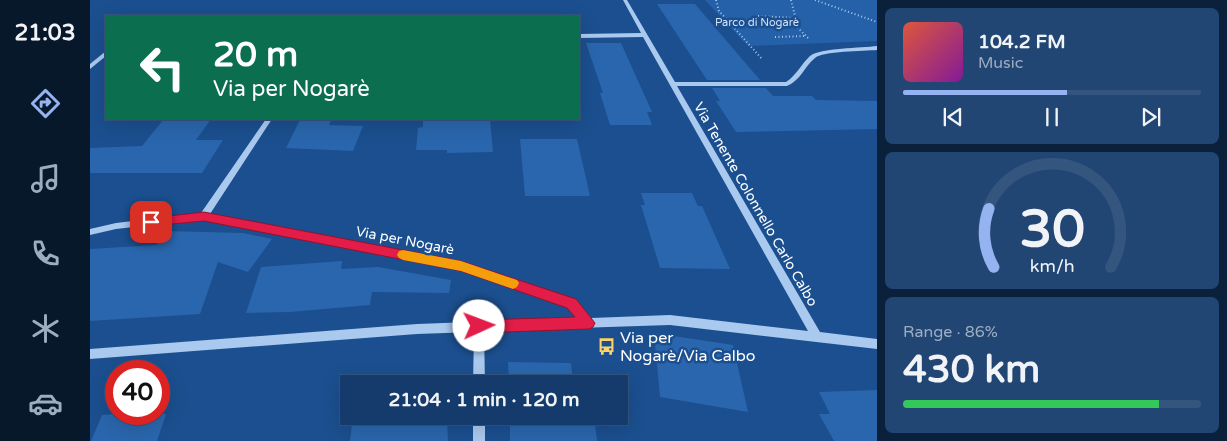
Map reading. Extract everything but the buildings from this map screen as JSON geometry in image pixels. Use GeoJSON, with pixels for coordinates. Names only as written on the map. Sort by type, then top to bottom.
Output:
{"type":"FeatureCollection","features":[{"type":"Feature","properties":{"kind":"street","name":"Via Tenente Colonnello Carlo Calbo"},"geometry":{"type":"LineString","coordinates":[[625,0],[817,337]]}},
{"type":"Feature","properties":{"kind":"street"},"geometry":{"type":"LineString","coordinates":[[580,36],[645,35]]}},
{"type":"Feature","properties":{"kind":"street"},"geometry":{"type":"LineString","coordinates":[[823,51],[877,48]]}},
{"type":"Feature","properties":{"kind":"street","name":"Via Tenente Colonnello Carlo Calbo"},"geometry":{"type":"LineString","coordinates":[[673,84],[787,84],[798,77],[813,55],[823,51]]}},
{"type":"Feature","properties":{"kind":"street"},"geometry":{"type":"LineString","coordinates":[[90,67],[105,54]]}},
{"type":"Feature","properties":{"kind":"street"},"geometry":{"type":"LineString","coordinates":[[204,216],[268,120]]}},
{"type":"Feature","properties":{"kind":"street","name":"Via per Nogarè"},"geometry":{"type":"LineString","coordinates":[[90,232],[116,226],[204,216],[461,266],[572,304],[589,323]]}},
{"type":"Feature","properties":{"kind":"street"},"geometry":{"type":"LineString","coordinates":[[90,354],[417,329],[670,320],[877,344]]}},
{"type":"Feature","properties":{"kind":"street"},"geometry":{"type":"LineString","coordinates":[[479,326],[479,375]]}},
{"type":"Feature","properties":{"kind":"street"},"geometry":{"type":"LineString","coordinates":[[479,425],[479,441]]}},
{"type":"Feature","properties":{"kind":"path"},"geometry":{"type":"LineString","coordinates":[[716,0],[719,11],[762,60]]}},
{"type":"Feature","properties":{"kind":"path"},"geometry":{"type":"LineString","coordinates":[[791,0],[798,28],[823,51]]}},
{"type":"Feature","properties":{"kind":"path"},"geometry":{"type":"LineString","coordinates":[[815,0],[877,22]]}},
{"type":"Feature","properties":{"kind":"path"},"geometry":{"type":"LineString","coordinates":[[822,2],[827,0]]}},
{"type":"Feature","properties":{"kind":"path"},"geometry":{"type":"LineString","coordinates":[[758,16],[795,18]]}},
{"type":"Feature","properties":{"kind":"path"},"geometry":{"type":"LineString","coordinates":[[776,37],[805,36]]}},
{"type":"Feature","properties":{"kind":"green space","name":"Parco di Nogarè"},"geometry":{"type":"Polygon","coordinates":[[[705,0],[877,0],[877,41],[748,46],[705,0]]]}},
{"type":"Feature","properties":{"kind":"slow traffic"},"geometry":{"type":"LineString","coordinates":[[403,255],[461,266],[513,283]]}},
{"type":"Feature","properties":{"kind":"place","name":"Via per Nogarè/Via Calbo"},"geometry":{"type":"Point","coordinates":[606,346]}},
{"type":"Feature","properties":{"kind":"route"},"geometry":{"type":"LineString","coordinates":[[151,222],[204,216],[461,266],[572,304],[589,323],[479,326]]}}]}
